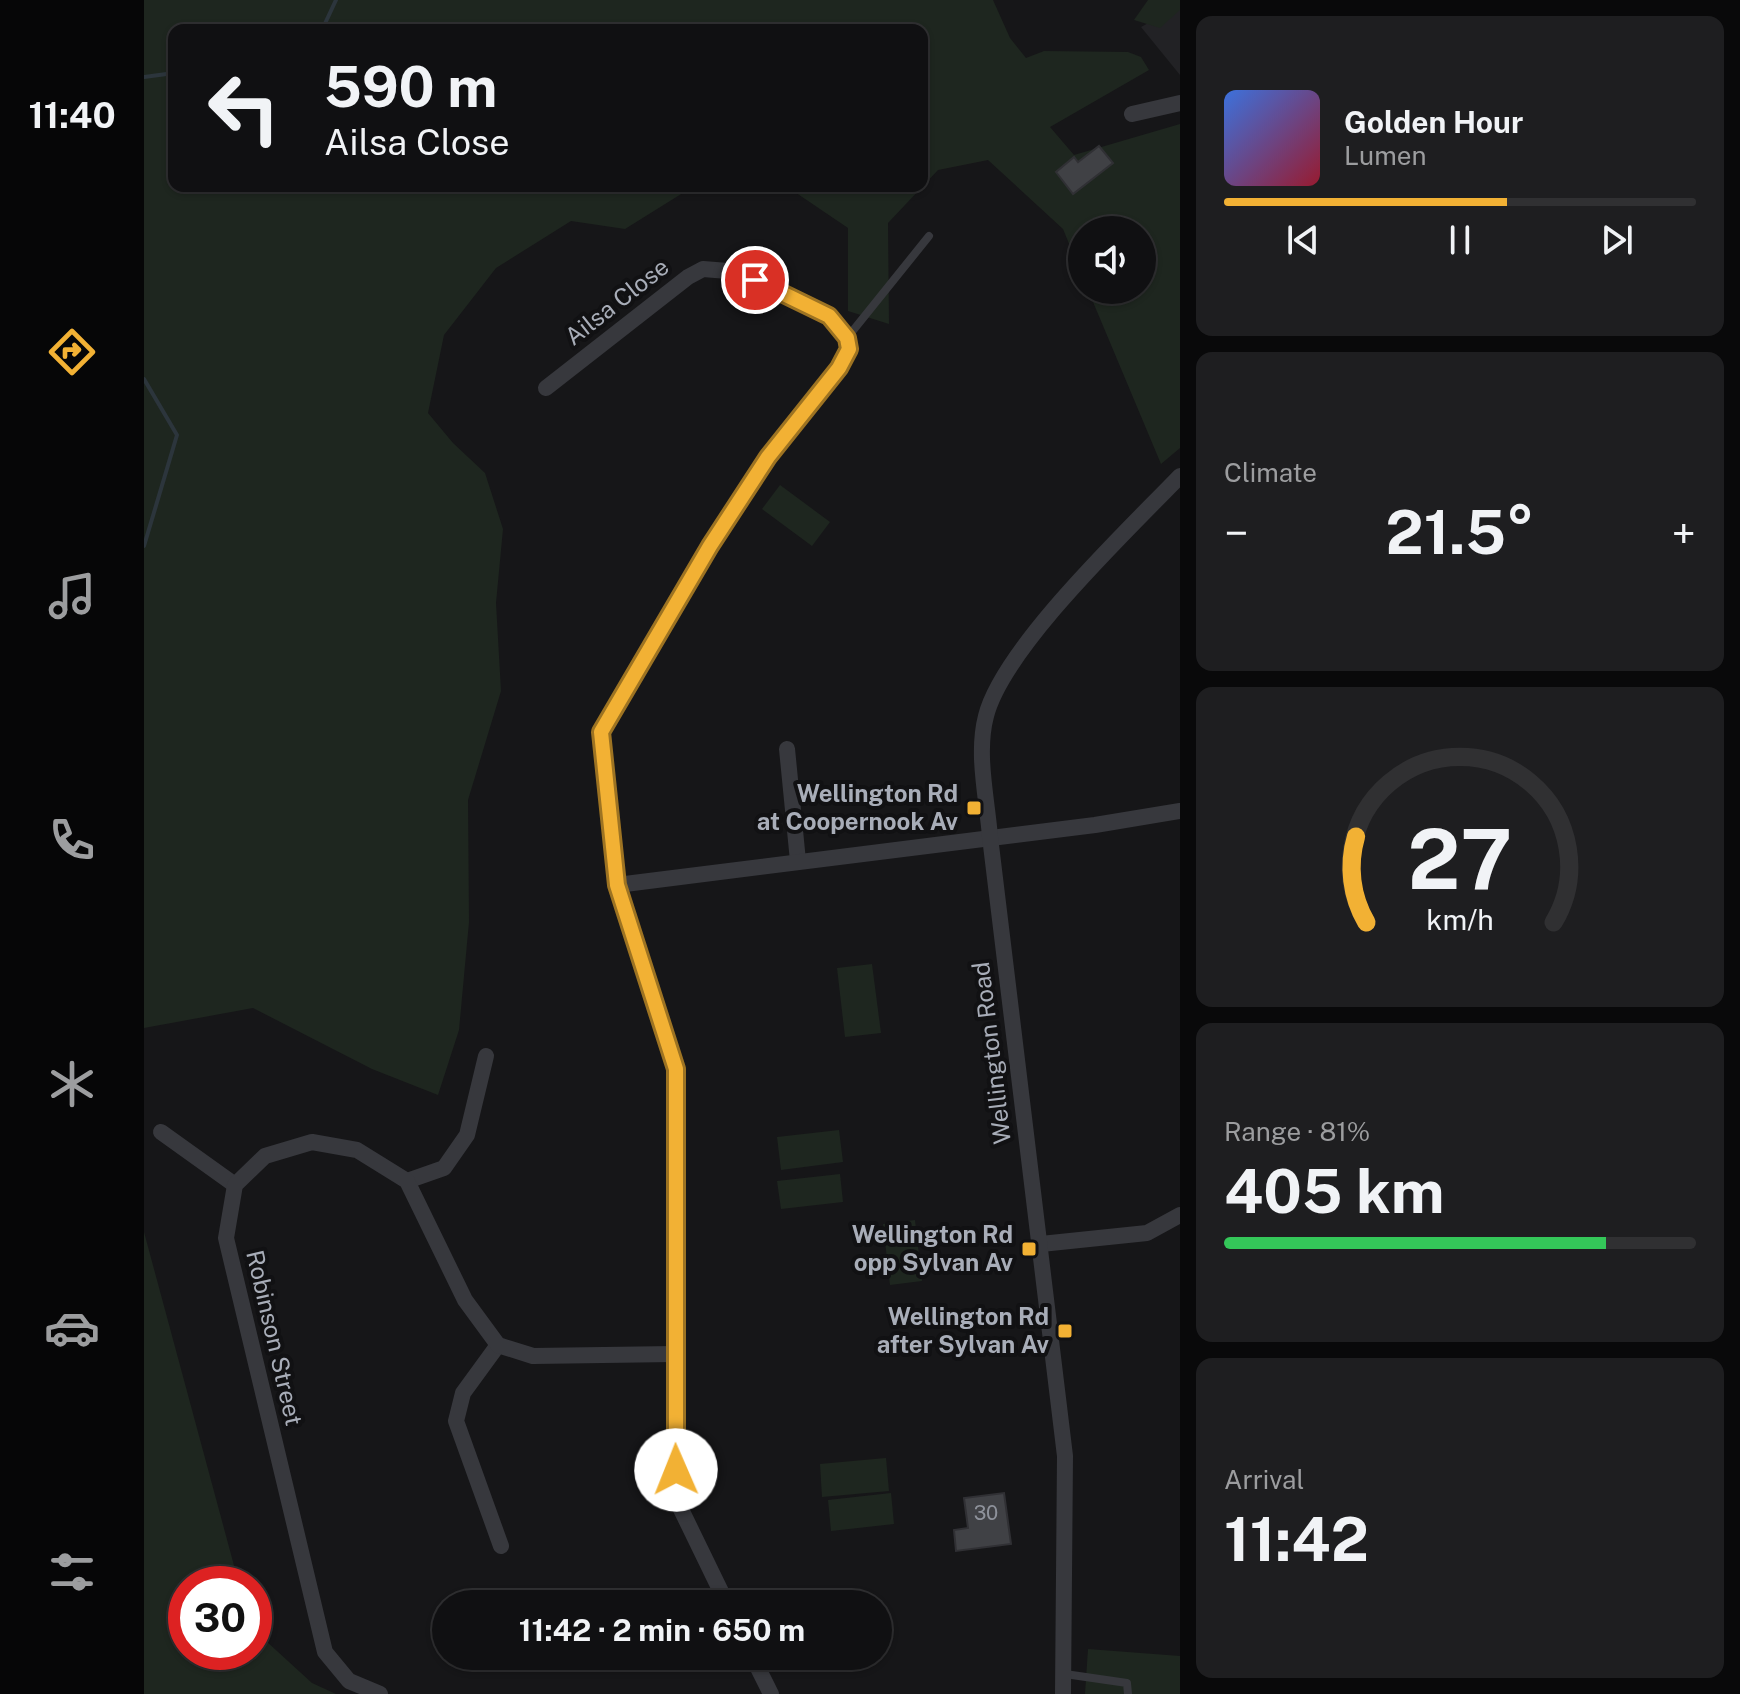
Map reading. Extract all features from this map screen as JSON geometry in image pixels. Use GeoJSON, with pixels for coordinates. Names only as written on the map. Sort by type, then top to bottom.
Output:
{"type":"FeatureCollection","features":[{"type":"Feature","properties":{"kind":"street"},"geometry":{"type":"LineString","coordinates":[[1132,114],[1180,103]]}},
{"type":"Feature","properties":{"kind":"street","name":"Ailsa Close"},"geometry":{"type":"LineString","coordinates":[[546,388],[688,277],[703,269],[728,271],[777,290],[829,316],[847,338]]}},
{"type":"Feature","properties":{"kind":"street"},"geometry":{"type":"LineString","coordinates":[[720,1590],[676,1499],[676,1069],[617,885],[601,732],[710,546],[768,457],[839,368],[849,349],[847,338]]}},
{"type":"Feature","properties":{"kind":"street","name":"Wellington Road"},"geometry":{"type":"LineString","coordinates":[[1063,1694],[1065,1456],[990,837],[983,733],[990,703],[1001,679],[1023,647],[1180,476]]}},
{"type":"Feature","properties":{"kind":"street"},"geometry":{"type":"LineString","coordinates":[[787,749],[798,861]]}},
{"type":"Feature","properties":{"kind":"street"},"geometry":{"type":"LineString","coordinates":[[617,885],[1180,811]]}},
{"type":"Feature","properties":{"kind":"street"},"geometry":{"type":"LineString","coordinates":[[407,1181],[444,1168],[467,1135],[486,1056]]}},
{"type":"Feature","properties":{"kind":"street"},"geometry":{"type":"LineString","coordinates":[[161,1132],[235,1185],[265,1156],[312,1142],[357,1150],[407,1181],[465,1300],[498,1345],[533,1356],[674,1354]]}},
{"type":"Feature","properties":{"kind":"street","name":"Robinson Street"},"geometry":{"type":"LineString","coordinates":[[235,1185],[226,1238],[317,1626],[325,1652],[349,1681],[380,1694]]}},
{"type":"Feature","properties":{"kind":"street"},"geometry":{"type":"LineString","coordinates":[[1041,1244],[1147,1233],[1180,1215]]}},
{"type":"Feature","properties":{"kind":"street"},"geometry":{"type":"LineString","coordinates":[[498,1345],[463,1393],[456,1421],[501,1546]]}},
{"type":"Feature","properties":{"kind":"street"},"geometry":{"type":"LineString","coordinates":[[759,1670],[771,1694]]}},
{"type":"Feature","properties":{"kind":"lane"},"geometry":{"type":"LineString","coordinates":[[847,338],[929,236]]}},
{"type":"Feature","properties":{"kind":"lane"},"geometry":{"type":"LineString","coordinates":[[1065,1674],[1127,1683],[1128,1694]]}},
{"type":"Feature","properties":{"kind":"shaded area"},"geometry":{"type":"Polygon","coordinates":[[[144,0],[993,0],[1010,38],[1026,58],[1044,51],[1128,52],[1141,57],[1149,70],[1050,127],[1074,155],[1180,124],[1180,448],[1161,464],[1094,304],[1156,304],[1156,216],[1068,216],[1068,241],[1063,229],[988,160],[938,170],[928,181],[928,24],[168,24],[168,192],[684,192],[625,229],[571,221],[496,268],[444,335],[428,413],[453,443],[485,473],[503,529],[496,603],[501,691],[468,800],[469,922],[459,1030],[438,1095],[372,1069],[253,1008],[144,1028],[144,0]]]}},
{"type":"Feature","properties":{"kind":"shaded area"},"geometry":{"type":"Polygon","coordinates":[[[1148,0],[1180,0],[1180,10],[1160,28],[1134,20],[1148,0]]]}},
{"type":"Feature","properties":{"kind":"shaded area"},"geometry":{"type":"Polygon","coordinates":[[[1180,1],[1180,75],[1141,27],[1172,10],[1180,1]]]}},
{"type":"Feature","properties":{"kind":"shaded area"},"geometry":{"type":"Polygon","coordinates":[[[795,192],[917,192],[888,223],[889,324],[848,311],[848,228],[795,192]]]}},
{"type":"Feature","properties":{"kind":"shaded area"},"geometry":{"type":"Polygon","coordinates":[[[780,485],[830,522],[812,546],[762,509],[780,485]]]}},
{"type":"Feature","properties":{"kind":"shaded area"},"geometry":{"type":"Polygon","coordinates":[[[872,964],[881,1033],[845,1037],[837,968],[872,964]]]}},
{"type":"Feature","properties":{"kind":"shaded area"},"geometry":{"type":"Polygon","coordinates":[[[839,1130],[843,1162],[781,1170],[777,1137],[839,1130]]]}},
{"type":"Feature","properties":{"kind":"shaded area"},"geometry":{"type":"Polygon","coordinates":[[[840,1174],[843,1202],[781,1209],[777,1181],[840,1174]]]}},
{"type":"Feature","properties":{"kind":"shaded area"},"geometry":{"type":"Polygon","coordinates":[[[915,1220],[922,1281],[890,1285],[883,1224],[915,1220]]]}},
{"type":"Feature","properties":{"kind":"shaded area"},"geometry":{"type":"Polygon","coordinates":[[[144,1232],[234,1566],[168,1566],[168,1670],[272,1670],[272,1646],[312,1683],[336,1694],[144,1694],[144,1232]]]}},
{"type":"Feature","properties":{"kind":"shaded area"},"geometry":{"type":"Polygon","coordinates":[[[886,1458],[889,1491],[822,1497],[820,1464],[886,1458]]]}},
{"type":"Feature","properties":{"kind":"shaded area"},"geometry":{"type":"Polygon","coordinates":[[[891,1493],[894,1524],[831,1531],[828,1500],[891,1493]]]}},
{"type":"Feature","properties":{"kind":"shaded area"},"geometry":{"type":"Polygon","coordinates":[[[1088,1649],[1180,1656],[1180,1694],[1085,1694],[1088,1649]]]}},
{"type":"Feature","properties":{"kind":"building"},"geometry":{"type":"Polygon","coordinates":[[[1099,146],[1113,163],[1073,194],[1056,172],[1074,157],[1078,162],[1099,146]]]}},
{"type":"Feature","properties":{"kind":"building"},"geometry":{"type":"Polygon","coordinates":[[[1004,1493],[1011,1544],[956,1551],[954,1530],[968,1528],[964,1498],[1004,1493]]]}},
{"type":"Feature","properties":{"kind":"waterway"},"geometry":{"type":"LineString","coordinates":[[325,24],[336,0]]}},
{"type":"Feature","properties":{"kind":"waterway"},"geometry":{"type":"LineString","coordinates":[[144,77],[168,74]]}},
{"type":"Feature","properties":{"kind":"waterway"},"geometry":{"type":"LineString","coordinates":[[144,379],[177,435],[144,546]]}},
{"type":"Feature","properties":{"kind":"place","name":"Wellington Rd at Coopernook Av"},"geometry":{"type":"Point","coordinates":[974,808]}},
{"type":"Feature","properties":{"kind":"place","name":"Wellington Rd opp Sylvan Av"},"geometry":{"type":"Point","coordinates":[1029,1249]}},
{"type":"Feature","properties":{"kind":"place","name":"Wellington Rd after Sylvan Av"},"geometry":{"type":"Point","coordinates":[1065,1331]}},
{"type":"Feature","properties":{"kind":"route"},"geometry":{"type":"LineString","coordinates":[[676,1470],[676,1069],[617,885],[601,732],[710,546],[768,457],[839,368],[849,349],[847,338],[829,316],[755,280]]}}]}
